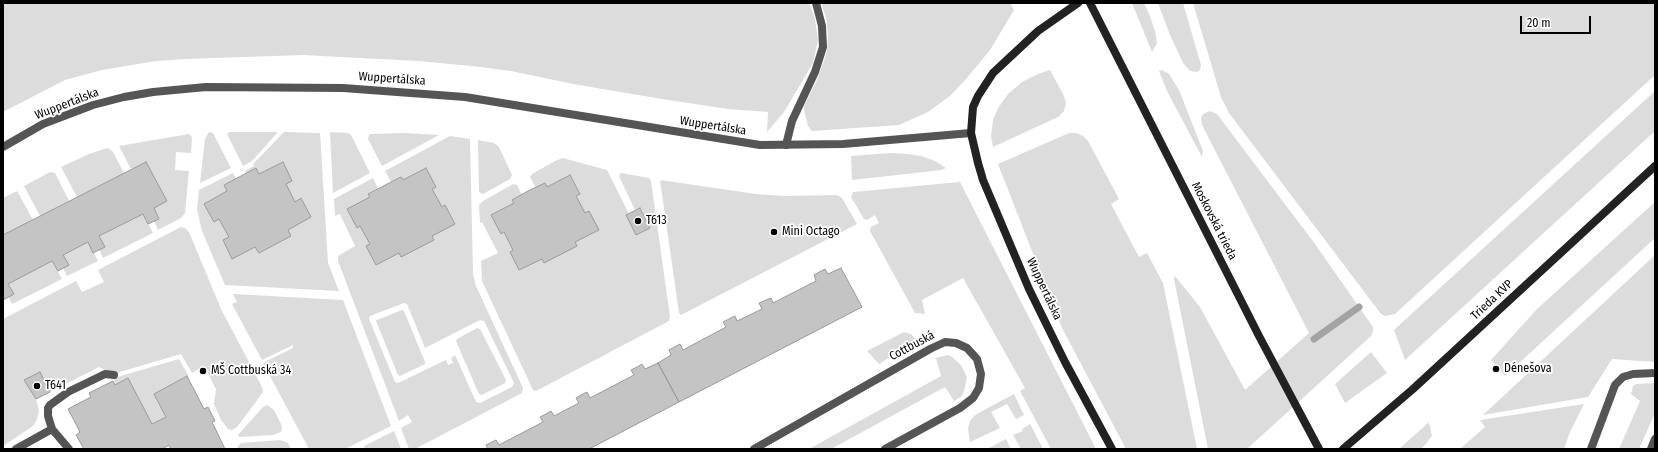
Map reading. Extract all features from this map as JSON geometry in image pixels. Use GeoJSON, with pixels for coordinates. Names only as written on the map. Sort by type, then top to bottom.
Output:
{"type":"FeatureCollection","features":[{"type":"Feature","properties":{"kind":"street"},"geometry":{"type":"LineString","coordinates":[[786,145],[792,121],[815,72],[823,47],[822,26],[816,3]]}},
{"type":"Feature","properties":{"kind":"street","name":"Wuppertálska"},"geometry":{"type":"LineString","coordinates":[[1078,3],[1038,31],[993,73],[978,96],[974,107],[971,133],[978,163],[984,180],[1029,289],[1065,362],[1112,449]]}},
{"type":"Feature","properties":{"kind":"street","name":"Moskovská trieda"},"geometry":{"type":"LineString","coordinates":[[1090,3],[1259,336],[1319,449]]}},
{"type":"Feature","properties":{"kind":"street","name":"Wuppertálska"},"geometry":{"type":"LineString","coordinates":[[3,147],[43,124],[93,106],[124,97],[180,89],[270,87],[343,88],[465,97],[740,143],[760,145],[843,144],[971,133]]}},
{"type":"Feature","properties":{"kind":"street","name":"Trieda KVP"},"geometry":{"type":"LineString","coordinates":[[1343,449],[1413,388],[1655,166]]}},
{"type":"Feature","properties":{"kind":"street","name":"Cottbuská"},"geometry":{"type":"LineString","coordinates":[[754,449],[930,349],[945,342],[956,343],[967,348],[977,359],[981,374],[979,388],[973,398],[960,408],[885,449]]}},
{"type":"Feature","properties":{"kind":"street"},"geometry":{"type":"LineString","coordinates":[[1591,449],[1615,385],[1623,377],[1633,374],[1655,373]]}},
{"type":"Feature","properties":{"kind":"street"},"geometry":{"type":"LineString","coordinates":[[69,449],[52,429],[48,416],[48,408],[68,392],[105,374],[114,375]]}},
{"type":"Feature","properties":{"kind":"street"},"geometry":{"type":"LineString","coordinates":[[16,449],[52,429]]}},
{"type":"Feature","properties":{"kind":"street"},"geometry":{"type":"LineString","coordinates":[[1652,449],[1655,439]]}},
{"type":"Feature","properties":{"kind":"shaded area"},"geometry":{"type":"Polygon","coordinates":[[[3,3],[809,3],[815,19],[818,40],[813,63],[784,112],[767,132],[768,112],[728,109],[662,99],[573,84],[511,71],[472,66],[418,61],[303,55],[156,61],[102,70],[65,80],[3,112],[3,3]]]}},
{"type":"Feature","properties":{"kind":"shaded area"},"geometry":{"type":"Polygon","coordinates":[[[821,3],[1010,3],[1014,10],[990,50],[966,79],[950,96],[928,112],[899,125],[812,131],[808,126],[804,106],[817,80],[827,52],[828,35],[826,17],[821,3]]]}},
{"type":"Feature","properties":{"kind":"shaded area"},"geometry":{"type":"Polygon","coordinates":[[[1132,3],[1144,3],[1150,16],[1157,43],[1152,52],[1132,3]]]}},
{"type":"Feature","properties":{"kind":"shaded area"},"geometry":{"type":"Polygon","coordinates":[[[1158,3],[1183,3],[1201,65],[1200,70],[1197,72],[1190,71],[1183,63],[1170,35],[1158,3]]]}},
{"type":"Feature","properties":{"kind":"shaded area"},"geometry":{"type":"Polygon","coordinates":[[[1193,3],[1655,3],[1655,75],[1395,314],[1386,316],[1381,314],[1229,113],[1221,97],[1193,3]]]}},
{"type":"Feature","properties":{"kind":"shaded area"},"geometry":{"type":"Polygon","coordinates":[[[1050,70],[1064,96],[1066,103],[1064,111],[1058,117],[993,147],[991,136],[993,120],[998,108],[1008,94],[1022,82],[1050,70]]]}},
{"type":"Feature","properties":{"kind":"shaded area"},"geometry":{"type":"Polygon","coordinates":[[[1162,70],[1169,74],[1179,90],[1203,151],[1202,157],[1167,91],[1159,71],[1162,70]]]}},
{"type":"Feature","properties":{"kind":"shaded area"},"geometry":{"type":"Polygon","coordinates":[[[1655,91],[1655,131],[1405,360],[1394,330],[1655,91]]]}},
{"type":"Feature","properties":{"kind":"shaded area"},"geometry":{"type":"Polygon","coordinates":[[[1210,111],[1217,114],[1315,244],[1373,327],[1371,336],[1247,449],[1208,449],[1174,279],[1175,276],[1200,307],[1245,390],[1309,333],[1202,125],[1201,118],[1203,114],[1210,111]]]}},
{"type":"Feature","properties":{"kind":"shaded area"},"geometry":{"type":"Polygon","coordinates":[[[209,132],[213,133],[231,168],[200,183],[205,139],[209,132]]]}},
{"type":"Feature","properties":{"kind":"shaded area"},"geometry":{"type":"Polygon","coordinates":[[[229,132],[278,132],[252,161],[243,166],[227,134],[229,132]]]}},
{"type":"Feature","properties":{"kind":"shaded area"},"geometry":{"type":"Polygon","coordinates":[[[284,132],[320,133],[328,263],[339,291],[225,285],[202,231],[197,209],[199,190],[233,173],[236,179],[224,185],[227,191],[204,204],[214,222],[219,219],[229,237],[223,240],[232,259],[255,247],[259,253],[291,236],[288,230],[311,217],[302,199],[295,202],[286,184],[292,181],[283,162],[259,174],[256,168],[246,173],[245,171],[254,166],[253,164],[284,132]]]}},
{"type":"Feature","properties":{"kind":"shaded area"},"geometry":{"type":"Polygon","coordinates":[[[330,132],[348,133],[351,135],[370,173],[333,193],[330,132]]]}},
{"type":"Feature","properties":{"kind":"shaded area"},"geometry":{"type":"Polygon","coordinates":[[[405,133],[439,135],[382,166],[368,139],[369,135],[405,133]]]}},
{"type":"Feature","properties":{"kind":"shaded area"},"geometry":{"type":"Polygon","coordinates":[[[1069,133],[1076,133],[1083,136],[1088,141],[1119,199],[1111,204],[1139,257],[1147,253],[1163,283],[1197,449],[1126,449],[1062,328],[998,164],[1069,133]]]}},
{"type":"Feature","properties":{"kind":"shaded area"},"geometry":{"type":"Polygon","coordinates":[[[189,134],[192,137],[191,153],[176,152],[175,170],[189,171],[185,213],[181,218],[158,230],[154,221],[159,219],[154,208],[167,201],[146,162],[131,169],[119,146],[189,134]]]}},
{"type":"Feature","properties":{"kind":"shaded area"},"geometry":{"type":"Polygon","coordinates":[[[450,136],[470,139],[473,274],[476,286],[523,388],[522,393],[415,449],[409,449],[401,428],[412,422],[408,415],[399,421],[338,261],[338,256],[355,246],[340,214],[335,216],[334,199],[373,178],[378,188],[369,193],[370,197],[347,210],[357,228],[360,226],[370,244],[366,246],[376,265],[399,253],[401,256],[455,223],[445,205],[442,207],[432,189],[436,187],[426,168],[403,180],[401,177],[391,182],[385,171],[450,136]],[[404,303],[370,316],[369,319],[395,382],[398,383],[446,360],[448,365],[453,363],[451,358],[455,355],[476,402],[480,403],[512,387],[514,383],[484,321],[480,320],[425,348],[407,304],[404,303]]]}},
{"type":"Feature","properties":{"kind":"shaded area"},"geometry":{"type":"Polygon","coordinates":[[[478,140],[494,143],[499,147],[512,175],[510,179],[483,194],[479,192],[478,140]]]}},
{"type":"Feature","properties":{"kind":"shaded area"},"geometry":{"type":"Polygon","coordinates":[[[107,148],[113,152],[124,173],[77,197],[61,167],[89,154],[107,148]]]}},
{"type":"Feature","properties":{"kind":"shaded area"},"geometry":{"type":"Polygon","coordinates":[[[891,153],[921,156],[935,161],[946,168],[942,170],[852,180],[851,156],[891,153]]]}},
{"type":"Feature","properties":{"kind":"shaded area"},"geometry":{"type":"Polygon","coordinates":[[[563,158],[607,170],[629,214],[627,215],[636,235],[650,228],[641,208],[635,210],[619,176],[621,173],[649,178],[651,181],[670,317],[669,321],[536,391],[533,390],[482,281],[481,261],[498,253],[482,222],[480,223],[479,205],[483,201],[513,184],[517,185],[522,195],[513,200],[514,203],[491,215],[501,234],[504,232],[513,250],[510,252],[519,270],[542,259],[577,246],[575,242],[585,213],[576,196],[580,193],[570,175],[547,187],[545,183],[536,188],[530,177],[532,174],[563,158]]]}},
{"type":"Feature","properties":{"kind":"shaded area"},"geometry":{"type":"Polygon","coordinates":[[[50,172],[55,173],[69,201],[40,216],[24,186],[50,172]]]}},
{"type":"Feature","properties":{"kind":"shaded area"},"geometry":{"type":"Polygon","coordinates":[[[660,180],[756,194],[783,196],[837,195],[842,198],[857,224],[681,315],[679,313],[660,180]]]}},
{"type":"Feature","properties":{"kind":"shaded area"},"geometry":{"type":"Polygon","coordinates":[[[960,182],[1096,449],[1051,449],[1020,391],[1025,388],[963,278],[922,300],[925,314],[915,313],[870,231],[871,227],[879,223],[875,215],[867,220],[864,219],[851,197],[853,192],[960,182]]]}},
{"type":"Feature","properties":{"kind":"shaded area"},"geometry":{"type":"Polygon","coordinates":[[[17,191],[33,220],[3,235],[3,198],[17,191]]]}},
{"type":"Feature","properties":{"kind":"shaded area"},"geometry":{"type":"Polygon","coordinates":[[[1655,202],[1655,238],[1505,376],[1491,360],[1537,309],[1655,202]]]}},
{"type":"Feature","properties":{"kind":"shaded area"},"geometry":{"type":"Polygon","coordinates":[[[143,214],[153,233],[103,258],[99,249],[99,236],[143,214]]]}},
{"type":"Feature","properties":{"kind":"shaded area"},"geometry":{"type":"Polygon","coordinates":[[[181,227],[185,228],[189,232],[221,309],[263,391],[237,427],[232,430],[228,429],[221,420],[214,404],[216,389],[204,366],[192,373],[181,354],[113,374],[99,367],[50,392],[40,372],[24,380],[36,399],[39,411],[37,419],[33,426],[3,446],[3,319],[76,281],[82,292],[104,282],[98,270],[181,227]]]}},
{"type":"Feature","properties":{"kind":"shaded area"},"geometry":{"type":"Polygon","coordinates":[[[88,242],[98,261],[67,276],[63,268],[68,265],[63,255],[88,242]]]}},
{"type":"Feature","properties":{"kind":"shaded area"},"geometry":{"type":"Polygon","coordinates":[[[1655,255],[1655,362],[1612,359],[1588,397],[1483,415],[1655,255]]]}},
{"type":"Feature","properties":{"kind":"shaded area"},"geometry":{"type":"Polygon","coordinates":[[[52,261],[62,279],[12,304],[8,296],[14,294],[8,284],[52,261]]]}},
{"type":"Feature","properties":{"kind":"shaded area"},"geometry":{"type":"Polygon","coordinates":[[[233,294],[343,300],[391,426],[345,449],[309,449],[263,363],[293,348],[293,345],[262,360],[232,304],[237,302],[233,294]]]}},
{"type":"Feature","properties":{"kind":"shaded area"},"geometry":{"type":"Polygon","coordinates":[[[402,310],[404,311],[425,364],[400,376],[398,375],[376,321],[402,310]]]}},
{"type":"Feature","properties":{"kind":"shaded area"},"geometry":{"type":"Polygon","coordinates":[[[477,328],[480,329],[506,380],[505,383],[482,395],[479,394],[456,341],[477,328]]]}},
{"type":"Feature","properties":{"kind":"shaded area"},"geometry":{"type":"Polygon","coordinates":[[[904,332],[911,334],[916,339],[879,364],[867,351],[904,332]]]}},
{"type":"Feature","properties":{"kind":"shaded area"},"geometry":{"type":"Polygon","coordinates":[[[1371,352],[1387,373],[1345,403],[1335,384],[1371,352]]]}},
{"type":"Feature","properties":{"kind":"shaded area"},"geometry":{"type":"Polygon","coordinates":[[[947,355],[951,356],[961,365],[967,377],[962,396],[954,401],[945,387],[831,449],[809,449],[941,376],[936,358],[947,355]]]}},
{"type":"Feature","properties":{"kind":"shaded area"},"geometry":{"type":"Polygon","coordinates":[[[179,359],[188,375],[154,394],[166,417],[152,424],[128,378],[115,385],[114,378],[179,359]]]}},
{"type":"Feature","properties":{"kind":"shaded area"},"geometry":{"type":"Polygon","coordinates":[[[1655,383],[1655,413],[1639,449],[1619,449],[1640,401],[1631,394],[1633,386],[1636,384],[1655,383]]]}},
{"type":"Feature","properties":{"kind":"shaded area"},"geometry":{"type":"Polygon","coordinates":[[[1014,394],[1024,415],[1016,419],[1007,404],[991,412],[1000,428],[970,442],[968,428],[970,421],[975,415],[1014,394]]]}},
{"type":"Feature","properties":{"kind":"shaded area"},"geometry":{"type":"Polygon","coordinates":[[[1584,404],[1570,432],[1564,449],[1460,449],[1485,427],[1480,420],[1584,404]]]}},
{"type":"Feature","properties":{"kind":"shaded area"},"geometry":{"type":"Polygon","coordinates":[[[267,405],[274,410],[281,424],[281,432],[273,435],[239,437],[238,435],[263,407],[267,405]]]}},
{"type":"Feature","properties":{"kind":"shaded area"},"geometry":{"type":"Polygon","coordinates":[[[1429,422],[1432,436],[1421,449],[1399,449],[1429,422]]]}},
{"type":"Feature","properties":{"kind":"shaded area"},"geometry":{"type":"Polygon","coordinates":[[[1030,424],[1043,449],[1021,449],[1013,435],[1023,431],[1022,429],[1030,424]]]}},
{"type":"Feature","properties":{"kind":"shaded area"},"geometry":{"type":"Polygon","coordinates":[[[394,431],[401,449],[365,449],[364,446],[394,431]]]}},
{"type":"Feature","properties":{"kind":"shaded area"},"geometry":{"type":"Polygon","coordinates":[[[1006,439],[1011,449],[987,449],[1006,439]]]}},
{"type":"Feature","properties":{"kind":"shaded area"},"geometry":{"type":"Polygon","coordinates":[[[280,440],[288,443],[291,449],[238,449],[238,446],[241,443],[280,440]]]}},
{"type":"Feature","properties":{"kind":"building"},"geometry":{"type":"Polygon","coordinates":[[[146,162],[167,201],[154,208],[159,219],[148,224],[143,214],[99,236],[105,247],[93,253],[88,242],[63,255],[69,265],[58,271],[52,261],[8,284],[14,294],[3,300],[3,235],[146,162]]]}},
{"type":"Feature","properties":{"kind":"building"},"geometry":{"type":"Polygon","coordinates":[[[283,162],[292,181],[286,184],[295,202],[301,198],[311,217],[288,230],[291,236],[259,253],[255,247],[232,259],[223,240],[229,237],[219,219],[214,222],[204,204],[227,191],[224,185],[256,168],[259,174],[283,162]]]}},
{"type":"Feature","properties":{"kind":"building"},"geometry":{"type":"Polygon","coordinates":[[[426,168],[436,187],[432,189],[442,207],[445,205],[455,224],[432,236],[434,240],[401,257],[399,253],[376,265],[366,246],[370,244],[360,226],[357,228],[347,209],[370,197],[368,194],[391,182],[401,177],[403,180],[426,168]]]}},
{"type":"Feature","properties":{"kind":"building"},"geometry":{"type":"Polygon","coordinates":[[[570,175],[580,194],[576,196],[585,213],[589,211],[599,230],[575,242],[577,246],[544,263],[542,259],[519,270],[510,252],[513,250],[504,232],[501,234],[491,215],[514,203],[512,200],[528,191],[545,183],[547,187],[570,175]]]}},
{"type":"Feature","properties":{"kind":"building","name":"T613"},"geometry":{"type":"Polygon","coordinates":[[[640,208],[650,228],[636,235],[626,215],[640,208]]]}},
{"type":"Feature","properties":{"kind":"building"},"geometry":{"type":"Polygon","coordinates":[[[841,268],[862,307],[679,402],[658,363],[671,355],[669,350],[680,344],[683,350],[726,327],[723,322],[735,316],[737,321],[762,309],[759,303],[771,298],[773,303],[816,281],[814,275],[821,271],[825,269],[828,274],[841,268]]]}},
{"type":"Feature","properties":{"kind":"building"},"geometry":{"type":"Polygon","coordinates":[[[658,363],[679,402],[589,449],[488,449],[486,445],[496,440],[499,445],[543,422],[540,417],[551,411],[554,416],[579,403],[576,398],[587,392],[590,398],[634,375],[631,370],[642,364],[645,369],[658,363]]]}},
{"type":"Feature","properties":{"kind":"building","name":"T641"},"geometry":{"type":"Polygon","coordinates":[[[40,372],[50,392],[36,399],[24,380],[40,372]]]}},
{"type":"Feature","properties":{"kind":"building"},"geometry":{"type":"Polygon","coordinates":[[[187,376],[204,409],[208,407],[215,421],[212,422],[225,449],[171,449],[169,445],[162,449],[84,449],[76,435],[80,432],[68,409],[91,397],[89,393],[113,381],[115,385],[128,378],[152,424],[166,417],[154,394],[187,376]]]}},
{"type":"Feature","properties":{"kind":"waterway"},"geometry":{"type":"LineString","coordinates":[[1314,339],[1359,307]]}},
{"type":"Feature","properties":{"kind":"place","name":"T613"},"geometry":{"type":"Point","coordinates":[638,221]}},
{"type":"Feature","properties":{"kind":"place","name":"Mini Octago"},"geometry":{"type":"Point","coordinates":[774,232]}},
{"type":"Feature","properties":{"kind":"place","name":"Dénešova"},"geometry":{"type":"Point","coordinates":[1496,369]}},
{"type":"Feature","properties":{"kind":"place","name":"MŠ Cottbuská 34"},"geometry":{"type":"Point","coordinates":[203,371]}},
{"type":"Feature","properties":{"kind":"place","name":"T641"},"geometry":{"type":"Point","coordinates":[37,386]}}]}
